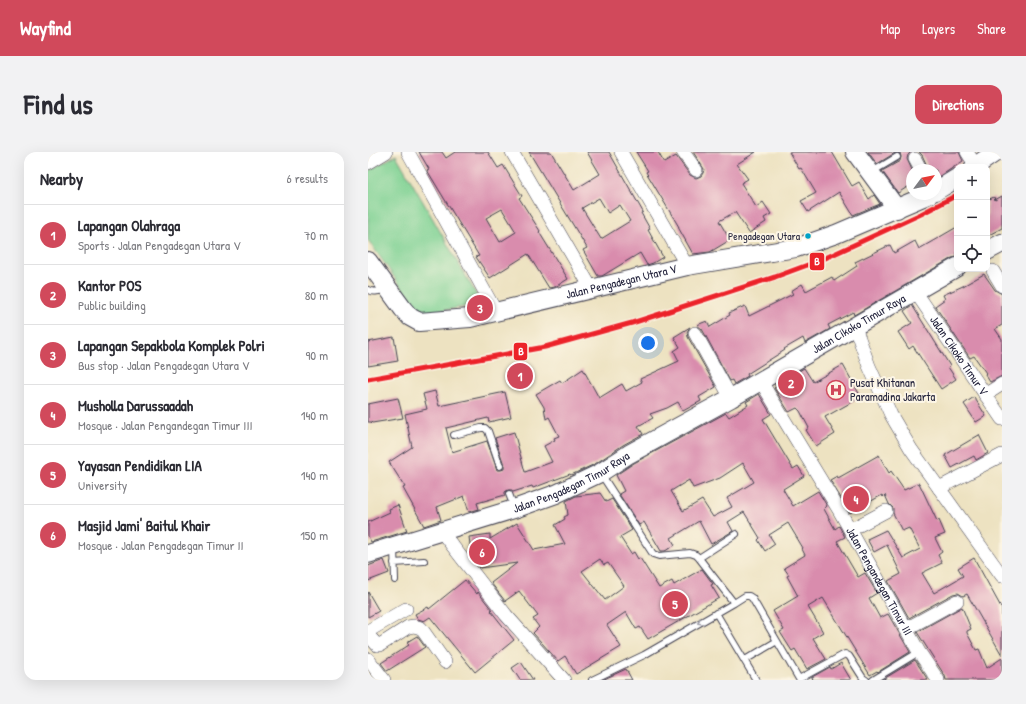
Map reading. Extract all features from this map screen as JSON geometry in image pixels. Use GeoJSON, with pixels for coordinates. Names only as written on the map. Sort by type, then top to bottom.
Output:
{"type":"FeatureCollection","features":[{"type":"Feature","properties":{"kind":"street"},"geometry":{"type":"LineString","coordinates":[[368,163],[386,152]]}},
{"type":"Feature","properties":{"kind":"street"},"geometry":{"type":"LineString","coordinates":[[408,152],[496,312]]}},
{"type":"Feature","properties":{"kind":"street"},"geometry":{"type":"LineString","coordinates":[[512,152],[590,286],[602,286]]}},
{"type":"Feature","properties":{"kind":"street"},"geometry":{"type":"LineString","coordinates":[[621,152],[686,266]]}},
{"type":"Feature","properties":{"kind":"street"},"geometry":{"type":"LineString","coordinates":[[683,152],[696,170]]}},
{"type":"Feature","properties":{"kind":"street"},"geometry":{"type":"LineString","coordinates":[[855,152],[897,209],[917,200]]}},
{"type":"Feature","properties":{"kind":"street"},"geometry":{"type":"LineString","coordinates":[[972,162],[996,152]]}},
{"type":"Feature","properties":{"kind":"street"},"geometry":{"type":"LineString","coordinates":[[942,187],[954,180]]}},
{"type":"Feature","properties":{"kind":"street","name":"Jalan Pengadegan Utara V"},"geometry":{"type":"LineString","coordinates":[[368,261],[410,317],[418,322],[470,318],[686,266],[796,248],[836,234],[897,209]]}},
{"type":"Feature","properties":{"kind":"street"},"geometry":{"type":"LineString","coordinates":[[990,249],[1002,243]]}},
{"type":"Feature","properties":{"kind":"street","name":"Jalan Cikoko Timur Raya"},"geometry":{"type":"LineString","coordinates":[[760,380],[855,327],[954,269]]}},
{"type":"Feature","properties":{"kind":"street"},"geometry":{"type":"LineString","coordinates":[[993,271],[1002,286]]}},
{"type":"Feature","properties":{"kind":"street","name":"Jalan Cikoko Timur V"},"geometry":{"type":"LineString","coordinates":[[915,291],[1002,419]]}},
{"type":"Feature","properties":{"kind":"street"},"geometry":{"type":"LineString","coordinates":[[855,327],[868,366],[891,415],[911,448],[1002,576]]}},
{"type":"Feature","properties":{"kind":"street"},"geometry":{"type":"LineString","coordinates":[[695,333],[731,398]]}},
{"type":"Feature","properties":{"kind":"street","name":"Jalan Pengadegan Timur Raya"},"geometry":{"type":"LineString","coordinates":[[368,554],[441,531],[512,501],[556,494],[600,473],[629,454],[731,398],[760,380]]}},
{"type":"Feature","properties":{"kind":"street","name":"Jalan Pengandegan Timur III"},"geometry":{"type":"LineString","coordinates":[[760,380],[850,530],[919,652],[938,680]]}},
{"type":"Feature","properties":{"kind":"street"},"geometry":{"type":"LineString","coordinates":[[985,395],[1002,384]]}},
{"type":"Feature","properties":{"kind":"street"},"geometry":{"type":"LineString","coordinates":[[939,488],[1002,455]]}},
{"type":"Feature","properties":{"kind":"street"},"geometry":{"type":"LineString","coordinates":[[850,530],[886,511]]}},
{"type":"Feature","properties":{"kind":"street"},"geometry":{"type":"LineString","coordinates":[[441,531],[506,615],[564,680]]}},
{"type":"Feature","properties":{"kind":"street"},"geometry":{"type":"LineString","coordinates":[[906,629],[957,601]]}},
{"type":"Feature","properties":{"kind":"street"},"geometry":{"type":"LineString","coordinates":[[368,631],[406,609]]}},
{"type":"Feature","properties":{"kind":"street"},"geometry":{"type":"LineString","coordinates":[[368,635],[376,645],[380,645],[408,627],[414,626],[421,628],[445,662]]}},
{"type":"Feature","properties":{"kind":"street"},"geometry":{"type":"LineString","coordinates":[[368,659],[384,680]]}},
{"type":"Feature","properties":{"kind":"lane"},"geometry":{"type":"LineString","coordinates":[[871,173],[897,157]]}},
{"type":"Feature","properties":{"kind":"lane"},"geometry":{"type":"LineString","coordinates":[[368,290],[380,292],[387,288]]}},
{"type":"Feature","properties":{"kind":"lane"},"geometry":{"type":"LineString","coordinates":[[454,435],[485,428],[488,431],[500,466]]}},
{"type":"Feature","properties":{"kind":"lane"},"geometry":{"type":"LineString","coordinates":[[600,473],[653,554],[659,556],[690,553],[696,555],[734,603]]}},
{"type":"Feature","properties":{"kind":"lane"},"geometry":{"type":"LineString","coordinates":[[699,558],[736,534]]}},
{"type":"Feature","properties":{"kind":"lane"},"geometry":{"type":"LineString","coordinates":[[394,546],[395,580]]}},
{"type":"Feature","properties":{"kind":"lane"},"geometry":{"type":"LineString","coordinates":[[394,563],[424,561]]}},
{"type":"Feature","properties":{"kind":"lane"},"geometry":{"type":"LineString","coordinates":[[592,680],[644,655],[745,596],[752,598],[798,679],[845,654],[849,656],[863,678],[866,680]]}},
{"type":"Feature","properties":{"kind":"lane"},"geometry":{"type":"LineString","coordinates":[[716,613],[756,680]]}},
{"type":"Feature","properties":{"kind":"lane"},"geometry":{"type":"LineString","coordinates":[[745,660],[777,641]]}},
{"type":"Feature","properties":{"kind":"lane"},"geometry":{"type":"LineString","coordinates":[[873,680],[919,652]]}},
{"type":"Feature","properties":{"kind":"green space"},"geometry":{"type":"Polygon","coordinates":[[[396,155],[482,304],[427,313],[411,301],[368,240],[368,171],[396,155]]]}},
{"type":"Feature","properties":{"kind":"green space"},"geometry":{"type":"Polygon","coordinates":[[[525,369],[528,379],[515,383],[512,373],[525,369]]]}},
{"type":"Feature","properties":{"kind":"building"},"geometry":{"type":"Polygon","coordinates":[[[419,152],[442,152],[446,158],[455,152],[488,152],[498,168],[503,165],[522,196],[519,198],[568,279],[555,287],[549,288],[528,254],[490,278],[476,257],[479,256],[427,170],[429,169],[419,152]],[[502,209],[486,218],[500,242],[516,232],[502,209]]]}},
{"type":"Feature","properties":{"kind":"building"},"geometry":{"type":"Polygon","coordinates":[[[529,152],[551,152],[574,190],[600,174],[587,152],[609,152],[643,212],[641,213],[650,229],[648,230],[663,257],[647,265],[640,253],[602,276],[598,276],[583,250],[587,248],[529,152]],[[599,198],[582,208],[601,239],[630,221],[620,205],[608,213],[599,198]]]}},
{"type":"Feature","properties":{"kind":"building"},"geometry":{"type":"Polygon","coordinates":[[[636,152],[658,152],[664,163],[676,156],[690,175],[696,178],[701,176],[704,169],[693,152],[756,152],[737,164],[748,179],[741,183],[756,207],[763,202],[771,214],[764,218],[766,222],[749,233],[735,212],[719,221],[730,240],[710,252],[693,254],[679,227],[646,172],[648,171],[636,152]]]}},
{"type":"Feature","properties":{"kind":"building"},"geometry":{"type":"Polygon","coordinates":[[[789,152],[832,152],[852,186],[859,182],[869,199],[874,195],[880,204],[853,215],[839,192],[808,212],[801,201],[816,193],[801,168],[799,169],[789,152]]]}},
{"type":"Feature","properties":{"kind":"building"},"geometry":{"type":"Polygon","coordinates":[[[868,152],[911,152],[907,159],[909,164],[906,164],[906,188],[898,193],[882,171],[900,161],[900,153],[895,153],[877,164],[868,152]]]}},
{"type":"Feature","properties":{"kind":"building"},"geometry":{"type":"Polygon","coordinates":[[[919,152],[959,152],[963,161],[958,164],[954,164],[954,167],[942,175],[942,164],[926,164],[919,152]]]}},
{"type":"Feature","properties":{"kind":"building"},"geometry":{"type":"Polygon","coordinates":[[[1002,196],[1002,228],[990,234],[990,199],[994,197],[995,200],[1002,196]]]}},
{"type":"Feature","properties":{"kind":"building"},"geometry":{"type":"Polygon","coordinates":[[[954,229],[954,258],[854,315],[853,312],[828,325],[830,329],[805,343],[803,338],[784,349],[785,350],[747,374],[748,376],[734,384],[732,380],[730,381],[702,329],[697,325],[707,321],[710,327],[730,315],[729,313],[745,306],[749,316],[793,294],[791,291],[802,284],[806,291],[832,277],[834,281],[857,266],[855,262],[890,245],[894,253],[915,241],[919,249],[954,229]]]}},
{"type":"Feature","properties":{"kind":"building"},"geometry":{"type":"Polygon","coordinates":[[[984,274],[995,290],[1002,294],[1002,325],[995,329],[1002,339],[1002,376],[990,382],[985,374],[986,373],[974,356],[970,358],[935,306],[945,299],[943,295],[984,274]]]}},
{"type":"Feature","properties":{"kind":"building"},"geometry":{"type":"Polygon","coordinates":[[[912,305],[950,366],[948,367],[956,379],[941,389],[913,346],[909,349],[898,332],[912,323],[904,311],[912,305]]]}},
{"type":"Feature","properties":{"kind":"building"},"geometry":{"type":"Polygon","coordinates":[[[690,327],[687,332],[688,337],[716,387],[699,397],[701,401],[683,411],[678,402],[650,414],[653,418],[638,426],[643,434],[623,445],[595,464],[571,475],[570,474],[533,488],[532,486],[513,492],[512,490],[508,490],[505,492],[505,495],[477,503],[479,509],[469,512],[464,496],[437,507],[441,520],[424,526],[403,488],[405,487],[389,462],[412,447],[405,414],[427,409],[423,394],[435,391],[439,406],[505,392],[511,417],[489,422],[488,418],[446,428],[452,452],[487,441],[497,470],[501,470],[504,469],[504,465],[495,438],[514,432],[525,472],[552,462],[544,446],[559,436],[549,417],[546,419],[544,407],[536,394],[560,380],[562,383],[583,369],[599,398],[622,384],[626,391],[642,382],[640,379],[679,361],[674,351],[680,347],[674,337],[690,327]]]}},
{"type":"Feature","properties":{"kind":"building"},"geometry":{"type":"Polygon","coordinates":[[[394,337],[398,361],[368,366],[368,342],[394,337]]]}},
{"type":"Feature","properties":{"kind":"building"},"geometry":{"type":"Polygon","coordinates":[[[843,365],[861,397],[825,417],[835,434],[816,446],[806,430],[809,428],[800,411],[797,408],[789,412],[774,388],[776,387],[775,385],[804,368],[813,382],[843,365]]]}},
{"type":"Feature","properties":{"kind":"building"},"geometry":{"type":"Polygon","coordinates":[[[759,394],[771,414],[763,419],[793,469],[798,466],[804,476],[783,489],[793,506],[818,491],[827,506],[824,509],[835,529],[839,526],[845,537],[837,541],[858,577],[865,573],[877,593],[869,598],[880,618],[888,614],[910,652],[878,672],[877,671],[870,675],[823,598],[808,607],[823,632],[813,638],[826,659],[807,669],[795,649],[792,651],[780,632],[784,630],[773,611],[798,596],[787,576],[789,575],[784,568],[805,555],[802,549],[803,548],[788,523],[769,535],[775,544],[765,551],[758,540],[760,538],[744,512],[728,522],[733,531],[711,544],[699,521],[671,538],[675,545],[665,551],[661,551],[644,522],[639,525],[619,494],[624,491],[616,475],[634,463],[726,413],[729,417],[748,405],[746,402],[759,394]],[[743,463],[720,478],[693,488],[689,480],[671,491],[683,511],[702,500],[713,517],[732,507],[727,498],[754,482],[743,463]]]}},
{"type":"Feature","properties":{"kind":"building"},"geometry":{"type":"Polygon","coordinates":[[[974,397],[986,416],[976,422],[964,404],[974,397]]]}},
{"type":"Feature","properties":{"kind":"building"},"geometry":{"type":"Polygon","coordinates":[[[398,398],[403,418],[372,423],[368,422],[368,404],[398,398]]]}},
{"type":"Feature","properties":{"kind":"building"},"geometry":{"type":"Polygon","coordinates":[[[979,435],[988,453],[976,460],[974,456],[952,468],[945,455],[979,435]]]}},
{"type":"Feature","properties":{"kind":"building"},"geometry":{"type":"Polygon","coordinates":[[[879,455],[889,473],[891,471],[904,490],[919,483],[937,521],[939,520],[945,534],[935,538],[942,552],[938,555],[942,563],[922,573],[934,593],[963,576],[958,568],[974,558],[1002,609],[1002,655],[967,594],[963,596],[958,593],[953,594],[909,618],[888,581],[901,574],[887,545],[874,552],[867,539],[886,530],[903,558],[920,549],[909,528],[902,531],[893,513],[893,508],[889,504],[885,495],[883,497],[882,495],[850,513],[830,480],[837,476],[838,478],[879,455]]]}},
{"type":"Feature","properties":{"kind":"building"},"geometry":{"type":"Polygon","coordinates":[[[600,493],[606,502],[612,499],[632,530],[620,537],[631,554],[634,552],[638,559],[640,558],[659,588],[672,581],[674,585],[702,569],[713,584],[711,585],[719,598],[648,639],[640,627],[636,629],[626,612],[607,625],[621,647],[576,674],[565,656],[558,661],[533,633],[539,627],[533,619],[538,616],[519,591],[505,601],[491,583],[517,563],[480,568],[472,558],[469,537],[490,534],[490,539],[517,523],[534,550],[565,544],[555,525],[565,519],[564,517],[568,515],[566,501],[576,496],[600,493]],[[600,559],[582,571],[605,600],[624,586],[608,563],[604,565],[600,559]]]}},
{"type":"Feature","properties":{"kind":"building"},"geometry":{"type":"Polygon","coordinates":[[[398,505],[407,531],[371,542],[368,536],[368,522],[390,512],[389,509],[398,505]]]}},
{"type":"Feature","properties":{"kind":"building"},"geometry":{"type":"Polygon","coordinates":[[[384,560],[389,573],[368,581],[368,566],[384,560]]]}},
{"type":"Feature","properties":{"kind":"building"},"geometry":{"type":"Polygon","coordinates":[[[465,580],[477,594],[478,592],[514,640],[475,672],[430,617],[424,621],[418,619],[415,614],[428,607],[429,609],[465,580]]]}},
{"type":"Feature","properties":{"kind":"building"},"geometry":{"type":"Polygon","coordinates":[[[368,592],[379,611],[368,617],[368,592]]]}},
{"type":"Feature","properties":{"kind":"building"},"geometry":{"type":"Polygon","coordinates":[[[962,607],[971,629],[967,631],[967,633],[976,650],[979,649],[987,668],[1002,658],[1002,680],[946,680],[945,676],[917,632],[962,607]]]}},
{"type":"Feature","properties":{"kind":"building"},"geometry":{"type":"Polygon","coordinates":[[[417,636],[425,647],[387,671],[381,663],[409,645],[407,642],[417,636]]]}},
{"type":"Feature","properties":{"kind":"building"},"geometry":{"type":"Polygon","coordinates":[[[915,660],[928,680],[882,680],[915,660]]]}},
{"type":"Feature","properties":{"kind":"building"},"geometry":{"type":"Polygon","coordinates":[[[521,662],[533,680],[520,680],[512,668],[521,662]]]}},
{"type":"Feature","properties":{"kind":"building"},"geometry":{"type":"Polygon","coordinates":[[[841,663],[851,680],[813,680],[812,677],[841,663]]]}},
{"type":"Feature","properties":{"kind":"building"},"geometry":{"type":"Polygon","coordinates":[[[626,669],[632,680],[602,680],[626,669]]]}},
{"type":"Feature","properties":{"kind":"transit line","name":"B"},"geometry":{"type":"LineString","coordinates":[[368,379],[545,347],[632,323],[775,277],[821,260],[921,214],[954,197]]}},
{"type":"Feature","properties":{"kind":"place","name":"Pengadegan Utara"},"geometry":{"type":"Point","coordinates":[808,236]}},
{"type":"Feature","properties":{"kind":"place","name":"Lapangan Sepakbola Komplek Polri"},"geometry":{"type":"Point","coordinates":[480,308]}},
{"type":"Feature","properties":{"kind":"place","name":"Lapangan Olahraga"},"geometry":{"type":"Point","coordinates":[520,376]}},
{"type":"Feature","properties":{"kind":"place","name":"Kantor POS"},"geometry":{"type":"Point","coordinates":[791,383]}},
{"type":"Feature","properties":{"kind":"place","name":"Pusat Khitanan Paramadina Jakarta"},"geometry":{"type":"Point","coordinates":[836,390]}},
{"type":"Feature","properties":{"kind":"place","name":"Musholla Darussaadah"},"geometry":{"type":"Point","coordinates":[856,499]}},
{"type":"Feature","properties":{"kind":"place","name":"Masjid Jami' Baitul Khair"},"geometry":{"type":"Point","coordinates":[482,552]}},
{"type":"Feature","properties":{"kind":"place","name":"Yayasan Pendidikan LIA"},"geometry":{"type":"Point","coordinates":[675,604]}}]}
